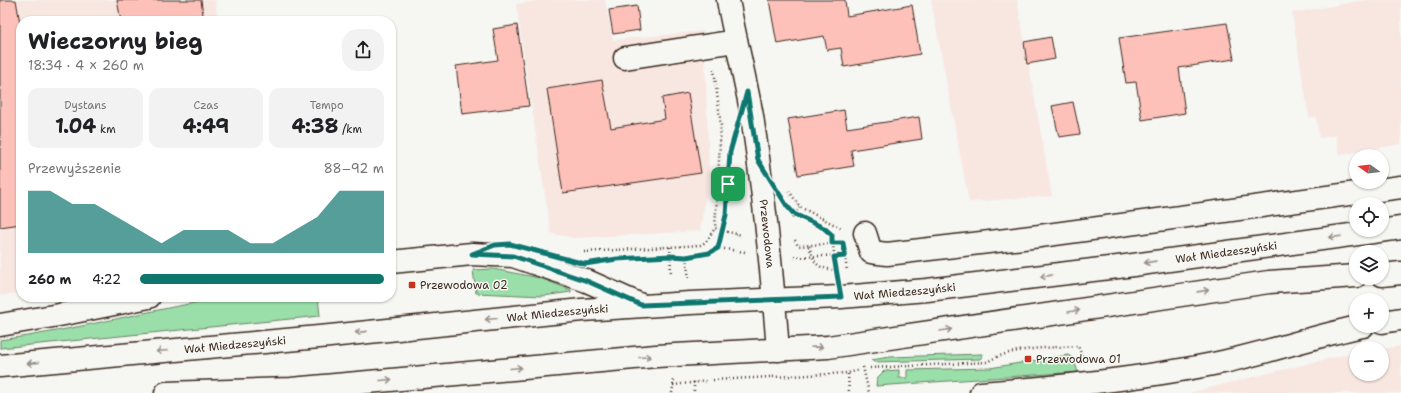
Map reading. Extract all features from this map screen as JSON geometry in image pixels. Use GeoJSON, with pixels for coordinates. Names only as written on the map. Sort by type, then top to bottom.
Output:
{"type":"FeatureCollection","features":[{"type":"Feature","properties":{"kind":"main road","name":"Przewodowa"},"geometry":{"type":"LineString","coordinates":[[728,0],[752,115],[769,246],[778,350]]}},
{"type":"Feature","properties":{"kind":"main road"},"geometry":{"type":"LineString","coordinates":[[625,58],[736,41]]}},
{"type":"Feature","properties":{"kind":"main road"},"geometry":{"type":"LineString","coordinates":[[868,242],[887,254],[1040,236],[1401,187]]}},
{"type":"Feature","properties":{"kind":"main road","name":"Wał Miedzeszyński"},"geometry":{"type":"LineString","coordinates":[[0,366],[641,305],[841,297],[927,290],[1018,280],[1401,228]]}},
{"type":"Feature","properties":{"kind":"main road"},"geometry":{"type":"LineString","coordinates":[[396,262],[472,254],[513,256],[587,281],[641,305]]}},
{"type":"Feature","properties":{"kind":"main road"},"geometry":{"type":"LineString","coordinates":[[1389,274],[1401,273]]}},
{"type":"Feature","properties":{"kind":"main road"},"geometry":{"type":"LineString","coordinates":[[166,393],[291,389],[648,357],[845,345],[1246,286],[1349,277]]}},
{"type":"Feature","properties":{"kind":"main road"},"geometry":{"type":"LineString","coordinates":[[0,325],[124,302]]}},
{"type":"Feature","properties":{"kind":"main road"},"geometry":{"type":"LineString","coordinates":[[1389,321],[1401,319]]}},
{"type":"Feature","properties":{"kind":"main road"},"geometry":{"type":"LineString","coordinates":[[981,393],[1154,376],[1220,363],[1349,329]]}},
{"type":"Feature","properties":{"kind":"path"},"geometry":{"type":"LineString","coordinates":[[577,251],[584,252],[700,245],[706,242],[715,228],[720,126],[713,45]]}},
{"type":"Feature","properties":{"kind":"path"},"geometry":{"type":"LineString","coordinates":[[718,248],[726,215],[730,152],[732,145]]}},
{"type":"Feature","properties":{"kind":"path"},"geometry":{"type":"LineString","coordinates":[[789,189],[800,207],[841,228],[847,272],[851,276]]}},
{"type":"Feature","properties":{"kind":"path"},"geometry":{"type":"LineString","coordinates":[[789,224],[794,214],[800,207]]}},
{"type":"Feature","properties":{"kind":"path"},"geometry":{"type":"LineString","coordinates":[[791,210],[794,214],[824,228],[832,235],[835,271],[840,281],[841,297]]}},
{"type":"Feature","properties":{"kind":"path"},"geometry":{"type":"LineString","coordinates":[[715,228],[769,246],[813,257],[845,256],[868,242]]}},
{"type":"Feature","properties":{"kind":"path"},"geometry":{"type":"LineString","coordinates":[[601,262],[670,256],[686,257],[709,253],[718,248],[769,246],[794,239],[798,246],[843,243]]}},
{"type":"Feature","properties":{"kind":"path"},"geometry":{"type":"LineString","coordinates":[[809,246],[816,264],[822,268],[847,272]]}},
{"type":"Feature","properties":{"kind":"path"},"geometry":{"type":"LineString","coordinates":[[670,247],[672,274]]}},
{"type":"Feature","properties":{"kind":"path"},"geometry":{"type":"LineString","coordinates":[[845,345],[849,393]]}},
{"type":"Feature","properties":{"kind":"path"},"geometry":{"type":"LineString","coordinates":[[673,385],[707,381],[848,373],[863,368],[987,362],[997,356],[1016,352],[1078,346],[1086,366]]}},
{"type":"Feature","properties":{"kind":"path"},"geometry":{"type":"LineString","coordinates":[[863,362],[869,393]]}},
{"type":"Feature","properties":{"kind":"shaded area"},"geometry":{"type":"Polygon","coordinates":[[[0,0],[215,0],[217,16],[16,16],[16,293],[0,296],[0,0]]]}},
{"type":"Feature","properties":{"kind":"shaded area"},"geometry":{"type":"Polygon","coordinates":[[[543,0],[605,0],[613,40],[704,31],[709,173],[700,231],[573,238],[551,233],[516,4],[543,0]]]}},
{"type":"Feature","properties":{"kind":"shaded area"},"geometry":{"type":"Polygon","coordinates":[[[931,0],[1017,0],[1052,196],[969,202],[931,0]]]}},
{"type":"Feature","properties":{"kind":"shaded area"},"geometry":{"type":"Polygon","coordinates":[[[1365,0],[1401,0],[1401,144],[1373,149],[1349,149],[1349,153],[1340,155],[1336,135],[1319,138],[1316,116],[1309,117],[1292,13],[1365,0]]]}},
{"type":"Feature","properties":{"kind":"shaded area"},"geometry":{"type":"Polygon","coordinates":[[[1401,346],[1401,393],[1188,393],[1349,354],[1349,381],[1389,381],[1389,348],[1401,346]]]}},
{"type":"Feature","properties":{"kind":"green space"},"geometry":{"type":"Polygon","coordinates":[[[493,269],[540,278],[571,290],[571,292],[543,296],[476,293],[473,270],[493,269]]]}},
{"type":"Feature","properties":{"kind":"green space"},"geometry":{"type":"Polygon","coordinates":[[[200,302],[319,302],[320,316],[0,348],[0,340],[57,331],[200,302]]]}},
{"type":"Feature","properties":{"kind":"green space"},"geometry":{"type":"Polygon","coordinates":[[[982,354],[980,359],[874,362],[871,360],[890,357],[982,354]]]}},
{"type":"Feature","properties":{"kind":"green space"},"geometry":{"type":"Polygon","coordinates":[[[1068,355],[1073,358],[1078,372],[876,386],[877,378],[884,371],[899,370],[899,378],[907,378],[907,370],[990,368],[1068,355]]]}},
{"type":"Feature","properties":{"kind":"building"},"geometry":{"type":"Polygon","coordinates":[[[0,0],[16,0],[19,16],[16,16],[16,225],[0,227],[0,0]]]}},
{"type":"Feature","properties":{"kind":"building"},"geometry":{"type":"Polygon","coordinates":[[[117,0],[201,0],[203,16],[120,16],[117,0]]]}},
{"type":"Feature","properties":{"kind":"building"},"geometry":{"type":"Polygon","coordinates":[[[769,0],[845,0],[847,16],[912,5],[920,54],[844,67],[841,48],[827,50],[824,36],[777,44],[769,0]]]}},
{"type":"Feature","properties":{"kind":"building"},"geometry":{"type":"Polygon","coordinates":[[[637,6],[640,30],[613,34],[609,10],[637,6]]]}},
{"type":"Feature","properties":{"kind":"building"},"geometry":{"type":"Polygon","coordinates":[[[1227,23],[1234,59],[1179,68],[1185,113],[1142,120],[1136,82],[1126,83],[1119,38],[1227,23]]]}},
{"type":"Feature","properties":{"kind":"building"},"geometry":{"type":"Polygon","coordinates":[[[517,25],[529,106],[462,114],[456,66],[498,60],[493,29],[517,25]]]}},
{"type":"Feature","properties":{"kind":"building"},"geometry":{"type":"Polygon","coordinates":[[[1051,37],[1055,59],[1027,64],[1024,42],[1051,37]]]}},
{"type":"Feature","properties":{"kind":"building"},"geometry":{"type":"Polygon","coordinates":[[[602,80],[611,128],[665,119],[662,98],[688,93],[701,173],[563,193],[547,89],[602,80]]]}},
{"type":"Feature","properties":{"kind":"building"},"geometry":{"type":"Polygon","coordinates":[[[1073,102],[1080,134],[1059,137],[1052,106],[1073,102]]]}},
{"type":"Feature","properties":{"kind":"building"},"geometry":{"type":"Polygon","coordinates":[[[844,110],[847,128],[919,117],[922,139],[851,150],[854,166],[798,175],[788,119],[844,110]]]}},
{"type":"Feature","properties":{"kind":"place","name":"Przewodowa 02"},"geometry":{"type":"Point","coordinates":[412,285]}},
{"type":"Feature","properties":{"kind":"place","name":"Przewodowa 01"},"geometry":{"type":"Point","coordinates":[1028,359]}},
{"type":"Feature","properties":{"kind":"route"},"geometry":{"type":"LineString","coordinates":[[747,92],[752,115],[758,160],[787,206],[794,214],[824,228],[832,235],[832,243],[843,243],[845,256],[834,257],[835,271],[840,281],[841,297],[641,305],[587,281],[513,256],[472,254],[495,245],[510,244],[585,264],[617,259],[670,256],[686,257],[709,253],[718,248],[723,231],[726,215],[728,184],[730,152],[747,92]]}}]}
